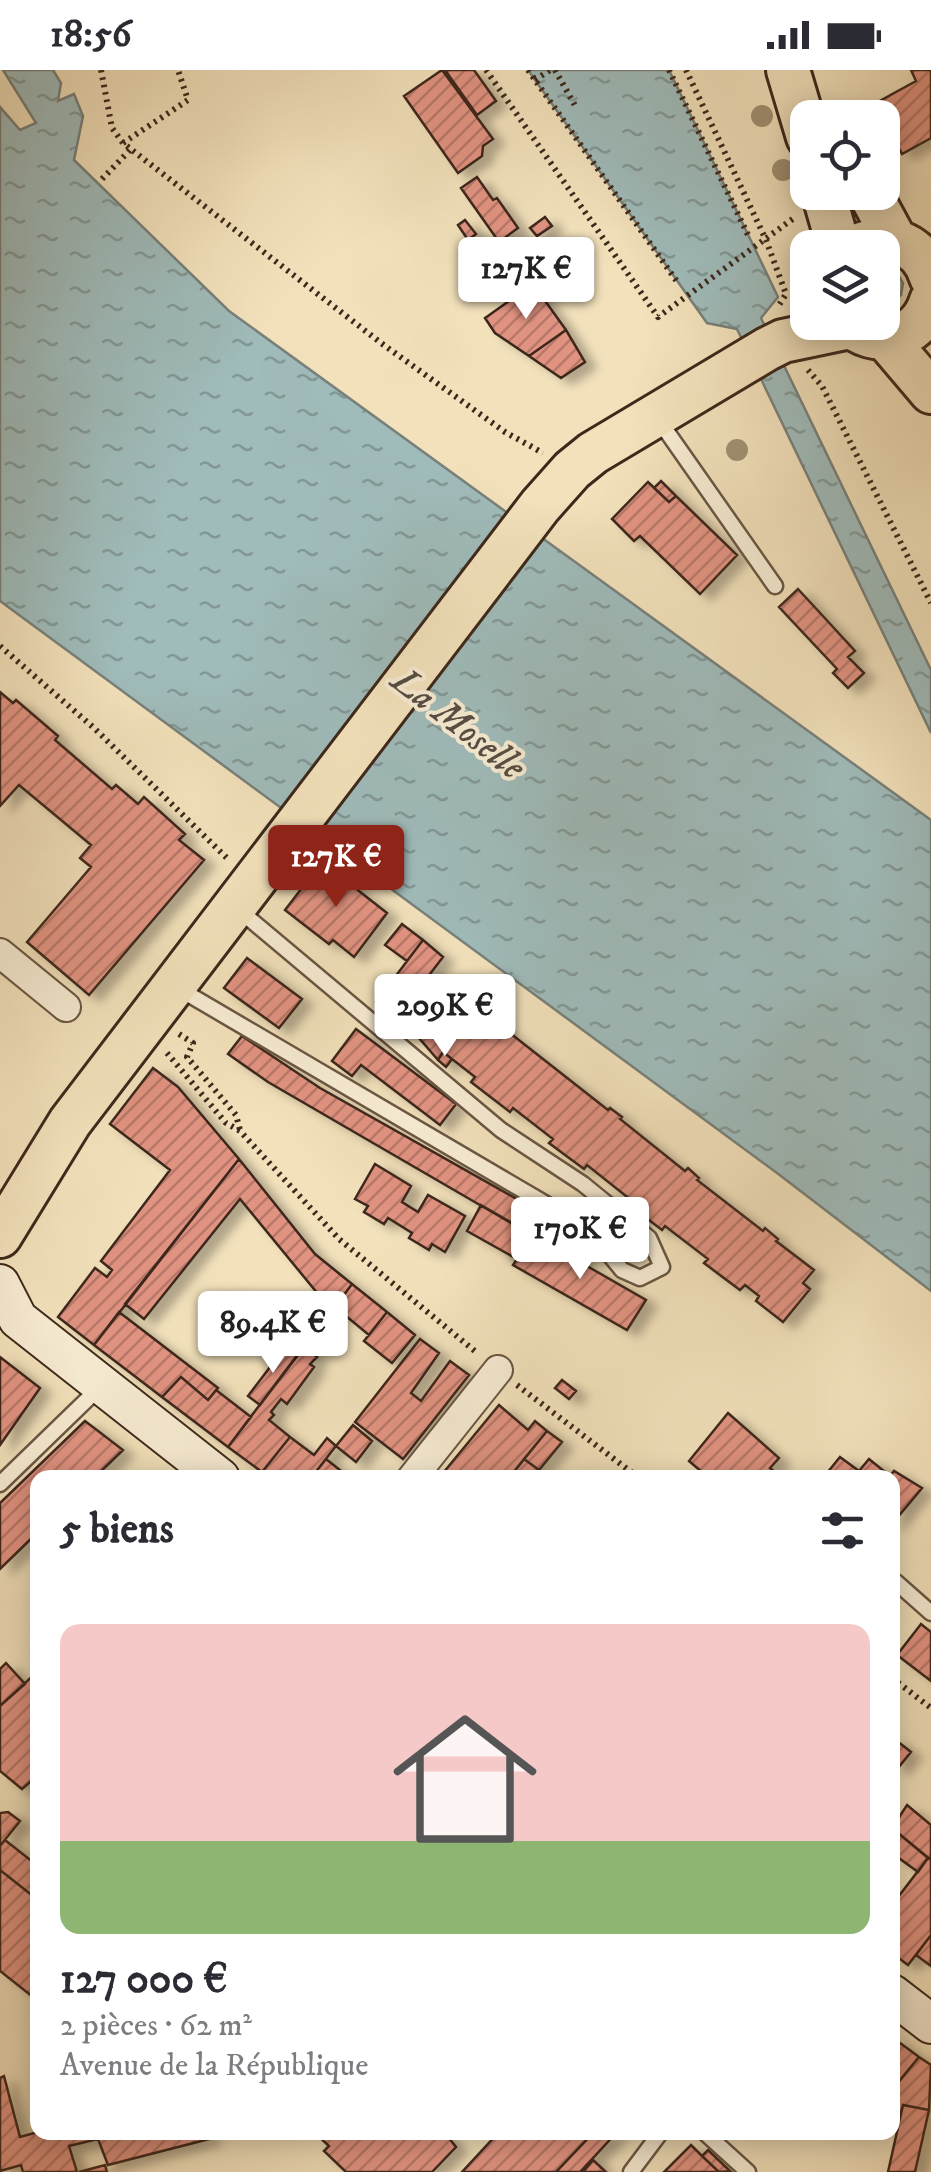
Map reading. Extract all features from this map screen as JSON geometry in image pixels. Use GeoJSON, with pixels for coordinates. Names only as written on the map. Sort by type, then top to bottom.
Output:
{"type":"FeatureCollection","features":[{"type":"Feature","properties":{"kind":"main road"},"geometry":{"type":"LineString","coordinates":[[788,70],[797,100]]}},
{"type":"Feature","properties":{"kind":"main road"},"geometry":{"type":"LineString","coordinates":[[798,70],[816,100]]}},
{"type":"Feature","properties":{"kind":"main road"},"geometry":{"type":"LineString","coordinates":[[900,243],[920,255],[930,300],[911,330],[900,330]]}},
{"type":"Feature","properties":{"kind":"main road"},"geometry":{"type":"LineString","coordinates":[[0,1236],[70,1122],[164,1017],[235,907],[246,862],[540,506],[592,452],[729,372],[786,326]]}},
{"type":"Feature","properties":{"kind":"main road"},"geometry":{"type":"LineString","coordinates":[[871,340],[931,392]]}},
{"type":"Feature","properties":{"kind":"main road"},"geometry":{"type":"LineString","coordinates":[[0,1175],[70,1122]]}},
{"type":"Feature","properties":{"kind":"main road"},"geometry":{"type":"LineString","coordinates":[[0,1284],[18,1319],[210,1470]]}},
{"type":"Feature","properties":{"kind":"main road"},"geometry":{"type":"LineString","coordinates":[[900,2000],[931,2024]]}},
{"type":"Feature","properties":{"kind":"street"},"geometry":{"type":"LineString","coordinates":[[0,953],[66,1007]]}},
{"type":"Feature","properties":{"kind":"street"},"geometry":{"type":"LineString","coordinates":[[418,1470],[498,1370]]}},
{"type":"Feature","properties":{"kind":"lane"},"geometry":{"type":"LineString","coordinates":[[654,413],[776,586]]}},
{"type":"Feature","properties":{"kind":"lane"},"geometry":{"type":"LineString","coordinates":[[164,1017],[570,1218],[596,1238],[622,1270],[640,1278],[662,1267],[649,1238],[584,1184],[500,1130],[235,907]]}},
{"type":"Feature","properties":{"kind":"lane"},"geometry":{"type":"LineString","coordinates":[[0,1484],[101,1386]]}},
{"type":"Feature","properties":{"kind":"lane"},"geometry":{"type":"LineString","coordinates":[[900,1586],[931,1613]]}},
{"type":"Feature","properties":{"kind":"lane"},"geometry":{"type":"LineString","coordinates":[[631,2172],[655,2140]]}},
{"type":"Feature","properties":{"kind":"lane"},"geometry":{"type":"LineString","coordinates":[[713,2140],[748,2172]]}},
{"type":"Feature","properties":{"kind":"path"},"geometry":{"type":"LineString","coordinates":[[100,70],[112,128],[124,143],[381,343],[504,432],[549,456]]}},
{"type":"Feature","properties":{"kind":"path"},"geometry":{"type":"LineString","coordinates":[[124,143],[188,100],[178,70]]}},
{"type":"Feature","properties":{"kind":"path"},"geometry":{"type":"LineString","coordinates":[[486,70],[658,316],[803,210]]}},
{"type":"Feature","properties":{"kind":"path"},"geometry":{"type":"LineString","coordinates":[[528,70],[678,283]]}},
{"type":"Feature","properties":{"kind":"path"},"geometry":{"type":"LineString","coordinates":[[535,80],[552,70],[577,108]]}},
{"type":"Feature","properties":{"kind":"path"},"geometry":{"type":"LineString","coordinates":[[669,70],[748,235]]}},
{"type":"Feature","properties":{"kind":"path"},"geometry":{"type":"LineString","coordinates":[[687,70],[766,240],[786,326],[822,386],[931,603]]}},
{"type":"Feature","properties":{"kind":"path"},"geometry":{"type":"LineString","coordinates":[[102,179],[131,149]]}},
{"type":"Feature","properties":{"kind":"path"},"geometry":{"type":"LineString","coordinates":[[0,647],[246,862]]}},
{"type":"Feature","properties":{"kind":"path"},"geometry":{"type":"LineString","coordinates":[[164,1017],[193,1043],[188,1057],[236,1115],[240,1131]]}},
{"type":"Feature","properties":{"kind":"path"},"geometry":{"type":"LineString","coordinates":[[164,1017],[226,1123],[240,1131],[339,1239],[498,1370],[629,1470]]}},
{"type":"Feature","properties":{"kind":"path"},"geometry":{"type":"LineString","coordinates":[[900,1684],[931,1708]]}},
{"type":"Feature","properties":{"kind":"water","name":"La Moselle"},"geometry":{"type":"Polygon","coordinates":[[[3,70],[53,70],[61,83],[58,101],[74,94],[83,116],[74,160],[229,311],[931,820],[931,1291],[777,1173],[0,601],[0,107],[20,130],[36,123],[3,70]]]}},
{"type":"Feature","properties":{"kind":"water"},"geometry":{"type":"Polygon","coordinates":[[[528,70],[669,70],[778,297],[761,318],[931,670],[931,733],[737,329],[707,323],[528,70]]]}},
{"type":"Feature","properties":{"kind":"building"},"geometry":{"type":"Polygon","coordinates":[[[442,70],[493,139],[483,146],[482,156],[458,173],[404,96],[442,70]]]}},
{"type":"Feature","properties":{"kind":"building"},"geometry":{"type":"Polygon","coordinates":[[[445,70],[474,70],[496,101],[477,115],[445,70]]]}},
{"type":"Feature","properties":{"kind":"building"},"geometry":{"type":"Polygon","coordinates":[[[911,70],[931,70],[931,138],[902,154],[900,100],[881,100],[916,81],[911,70]]]}},
{"type":"Feature","properties":{"kind":"building"},"geometry":{"type":"Polygon","coordinates":[[[477,177],[518,228],[499,242],[461,188],[477,177]]]}},
{"type":"Feature","properties":{"kind":"building"},"geometry":{"type":"Polygon","coordinates":[[[545,217],[552,226],[537,236],[530,228],[545,217]]]}},
{"type":"Feature","properties":{"kind":"building"},"geometry":{"type":"Polygon","coordinates":[[[465,220],[476,234],[468,240],[458,225],[465,220]]]}},
{"type":"Feature","properties":{"kind":"building"},"geometry":{"type":"Polygon","coordinates":[[[533,284],[566,330],[529,356],[495,333],[485,318],[533,284]]]}},
{"type":"Feature","properties":{"kind":"building"},"geometry":{"type":"Polygon","coordinates":[[[566,330],[585,362],[561,378],[529,356],[566,330]]]}},
{"type":"Feature","properties":{"kind":"building"},"geometry":{"type":"Polygon","coordinates":[[[661,481],[676,496],[669,502],[654,488],[661,481]]]}},
{"type":"Feature","properties":{"kind":"building"},"geometry":{"type":"Polygon","coordinates":[[[648,482],[669,502],[676,496],[737,555],[700,594],[640,536],[634,541],[612,519],[648,482]]]}},
{"type":"Feature","properties":{"kind":"building"},"geometry":{"type":"Polygon","coordinates":[[[798,589],[855,651],[848,657],[864,673],[848,688],[833,673],[837,669],[779,607],[798,589]]]}},
{"type":"Feature","properties":{"kind":"building"},"geometry":{"type":"Polygon","coordinates":[[[0,692],[13,703],[16,700],[58,736],[55,740],[112,789],[116,785],[138,804],[144,797],[185,834],[179,840],[204,860],[89,995],[27,942],[91,867],[80,858],[91,845],[19,785],[0,806],[0,692]]]}},
{"type":"Feature","properties":{"kind":"building"},"geometry":{"type":"Polygon","coordinates":[[[322,862],[387,913],[354,957],[333,940],[329,944],[285,910],[322,862]]]}},
{"type":"Feature","properties":{"kind":"building"},"geometry":{"type":"Polygon","coordinates":[[[402,924],[423,940],[407,961],[385,945],[402,924]]]}},
{"type":"Feature","properties":{"kind":"building"},"geometry":{"type":"Polygon","coordinates":[[[423,940],[443,957],[397,1017],[376,1002],[423,940]]]}},
{"type":"Feature","properties":{"kind":"building"},"geometry":{"type":"Polygon","coordinates":[[[247,958],[302,999],[279,1028],[224,988],[247,958]]]}},
{"type":"Feature","properties":{"kind":"building"},"geometry":{"type":"Polygon","coordinates":[[[445,1013],[472,1033],[487,1015],[814,1270],[803,1283],[810,1289],[783,1322],[756,1301],[759,1296],[745,1285],[740,1290],[704,1263],[708,1259],[628,1204],[631,1200],[587,1165],[584,1169],[549,1143],[553,1139],[513,1108],[510,1112],[471,1082],[475,1077],[443,1052],[438,1060],[419,1038],[445,1013]]]}},
{"type":"Feature","properties":{"kind":"building"},"geometry":{"type":"Polygon","coordinates":[[[356,1029],[456,1104],[440,1125],[361,1065],[352,1076],[332,1061],[356,1029]]]}},
{"type":"Feature","properties":{"kind":"building"},"geometry":{"type":"Polygon","coordinates":[[[242,1036],[320,1088],[586,1238],[573,1259],[268,1082],[228,1054],[242,1036]]]}},
{"type":"Feature","properties":{"kind":"building"},"geometry":{"type":"Polygon","coordinates":[[[443,1052],[452,1059],[446,1067],[438,1060],[443,1052]]]}},
{"type":"Feature","properties":{"kind":"building"},"geometry":{"type":"Polygon","coordinates":[[[153,1068],[178,1087],[239,1159],[94,1345],[58,1317],[95,1268],[107,1277],[112,1270],[101,1261],[170,1170],[110,1124],[153,1068]]]}},
{"type":"Feature","properties":{"kind":"building"},"geometry":{"type":"Polygon","coordinates":[[[239,1159],[315,1254],[352,1284],[332,1311],[240,1199],[144,1319],[125,1304],[239,1159]]]}},
{"type":"Feature","properties":{"kind":"building"},"geometry":{"type":"Polygon","coordinates":[[[375,1164],[411,1186],[402,1202],[418,1212],[428,1195],[465,1216],[445,1252],[432,1244],[429,1250],[388,1218],[384,1224],[364,1212],[368,1206],[355,1199],[375,1164]]]}},
{"type":"Feature","properties":{"kind":"building"},"geometry":{"type":"Polygon","coordinates":[[[481,1205],[533,1235],[517,1259],[467,1231],[481,1205]]]}},
{"type":"Feature","properties":{"kind":"building"},"geometry":{"type":"Polygon","coordinates":[[[533,1235],[646,1300],[627,1330],[513,1265],[533,1235]]]}},
{"type":"Feature","properties":{"kind":"building"},"geometry":{"type":"Polygon","coordinates":[[[352,1284],[387,1312],[369,1335],[335,1307],[352,1284]]]}},
{"type":"Feature","properties":{"kind":"building"},"geometry":{"type":"Polygon","coordinates":[[[119,1312],[218,1388],[208,1400],[181,1377],[162,1397],[94,1345],[119,1312]]]}},
{"type":"Feature","properties":{"kind":"building"},"geometry":{"type":"Polygon","coordinates":[[[387,1312],[415,1335],[392,1363],[364,1341],[387,1312]]]}},
{"type":"Feature","properties":{"kind":"building"},"geometry":{"type":"Polygon","coordinates":[[[420,1339],[439,1353],[411,1393],[421,1401],[450,1361],[469,1375],[403,1459],[355,1422],[420,1339]]]}},
{"type":"Feature","properties":{"kind":"building"},"geometry":{"type":"Polygon","coordinates":[[[286,1346],[298,1355],[260,1405],[248,1396],[286,1346]]]}},
{"type":"Feature","properties":{"kind":"building"},"geometry":{"type":"Polygon","coordinates":[[[304,1346],[317,1357],[287,1404],[281,1399],[271,1412],[274,1415],[269,1420],[290,1437],[264,1470],[228,1447],[304,1346]]]}},
{"type":"Feature","properties":{"kind":"building"},"geometry":{"type":"Polygon","coordinates":[[[0,1357],[40,1388],[0,1445],[0,1357]]]}},
{"type":"Feature","properties":{"kind":"building"},"geometry":{"type":"Polygon","coordinates":[[[181,1377],[208,1400],[216,1390],[251,1417],[228,1447],[162,1397],[181,1377]]]}},
{"type":"Feature","properties":{"kind":"building"},"geometry":{"type":"Polygon","coordinates":[[[562,1380],[576,1391],[569,1399],[555,1388],[562,1380]]]}},
{"type":"Feature","properties":{"kind":"building"},"geometry":{"type":"Polygon","coordinates":[[[499,1405],[528,1430],[535,1421],[547,1431],[515,1470],[446,1470],[499,1405]]]}},
{"type":"Feature","properties":{"kind":"building"},"geometry":{"type":"Polygon","coordinates":[[[728,1413],[779,1458],[770,1468],[772,1470],[700,1470],[689,1461],[728,1413]]]}},
{"type":"Feature","properties":{"kind":"building"},"geometry":{"type":"Polygon","coordinates":[[[85,1421],[123,1450],[102,1470],[34,1470],[85,1421]]]}},
{"type":"Feature","properties":{"kind":"building"},"geometry":{"type":"Polygon","coordinates":[[[353,1425],[372,1441],[356,1462],[336,1446],[353,1425]]]}},
{"type":"Feature","properties":{"kind":"building"},"geometry":{"type":"Polygon","coordinates":[[[547,1431],[562,1442],[539,1470],[524,1459],[547,1431]]]}},
{"type":"Feature","properties":{"kind":"building"},"geometry":{"type":"Polygon","coordinates":[[[290,1437],[314,1455],[327,1438],[336,1446],[317,1470],[264,1470],[290,1437]]]}},
{"type":"Feature","properties":{"kind":"building"},"geometry":{"type":"Polygon","coordinates":[[[840,1457],[858,1470],[829,1470],[840,1457]]]}},
{"type":"Feature","properties":{"kind":"building"},"geometry":{"type":"Polygon","coordinates":[[[326,1459],[340,1470],[317,1470],[326,1459]]]}},
{"type":"Feature","properties":{"kind":"building"},"geometry":{"type":"Polygon","coordinates":[[[524,1459],[539,1470],[515,1470],[524,1459]]]}},
{"type":"Feature","properties":{"kind":"building"},"geometry":{"type":"Polygon","coordinates":[[[869,1459],[883,1470],[860,1470],[869,1459]]]}},
{"type":"Feature","properties":{"kind":"building"},"geometry":{"type":"Polygon","coordinates":[[[30,1474],[30,1540],[0,1569],[0,1503],[30,1474]]]}},
{"type":"Feature","properties":{"kind":"building"},"geometry":{"type":"Polygon","coordinates":[[[900,1475],[922,1488],[900,1514],[900,1475]]]}},
{"type":"Feature","properties":{"kind":"building"},"geometry":{"type":"Polygon","coordinates":[[[921,1624],[931,1632],[931,1681],[900,1657],[900,1651],[921,1624]]]}},
{"type":"Feature","properties":{"kind":"building"},"geometry":{"type":"Polygon","coordinates":[[[6,1663],[25,1684],[0,1706],[0,1669],[6,1663]]]}},
{"type":"Feature","properties":{"kind":"building"},"geometry":{"type":"Polygon","coordinates":[[[30,1678],[30,1782],[22,1789],[0,1771],[0,1706],[30,1678]]]}},
{"type":"Feature","properties":{"kind":"building"},"geometry":{"type":"Polygon","coordinates":[[[900,1743],[911,1752],[900,1766],[900,1743]]]}},
{"type":"Feature","properties":{"kind":"building"},"geometry":{"type":"Polygon","coordinates":[[[907,1805],[931,1825],[931,1860],[900,1835],[900,1816],[907,1805]]]}},
{"type":"Feature","properties":{"kind":"building"},"geometry":{"type":"Polygon","coordinates":[[[8,1812],[20,1821],[0,1846],[0,1813],[8,1812]]]}},
{"type":"Feature","properties":{"kind":"building"},"geometry":{"type":"Polygon","coordinates":[[[900,1835],[928,1858],[918,1872],[900,1859],[900,1835]]]}},
{"type":"Feature","properties":{"kind":"building"},"geometry":{"type":"Polygon","coordinates":[[[5,1840],[30,1860],[30,1894],[0,1870],[0,1846],[5,1840]]]}},
{"type":"Feature","properties":{"kind":"building"},"geometry":{"type":"Polygon","coordinates":[[[928,1858],[931,1860],[931,1935],[908,1965],[900,1959],[900,1895],[928,1858]]]}},
{"type":"Feature","properties":{"kind":"building"},"geometry":{"type":"Polygon","coordinates":[[[0,1870],[30,1894],[30,1995],[0,1971],[0,1870]]]}},
{"type":"Feature","properties":{"kind":"building"},"geometry":{"type":"Polygon","coordinates":[[[931,1935],[931,1966],[916,1955],[931,1935]]]}},
{"type":"Feature","properties":{"kind":"building"},"geometry":{"type":"Polygon","coordinates":[[[900,2043],[919,2057],[900,2080],[900,2043]]]}},
{"type":"Feature","properties":{"kind":"building"},"geometry":{"type":"Polygon","coordinates":[[[919,2057],[931,2065],[929,2110],[903,2105],[900,2113],[900,2080],[919,2057]]]}},
{"type":"Feature","properties":{"kind":"building"},"geometry":{"type":"Polygon","coordinates":[[[4,2076],[20,2137],[30,2134],[30,2140],[94,2140],[69,2146],[77,2172],[23,2172],[21,2165],[0,2171],[0,2078],[4,2076]]]}},
{"type":"Feature","properties":{"kind":"building"},"geometry":{"type":"Polygon","coordinates":[[[903,2105],[929,2110],[915,2172],[888,2172],[895,2140],[900,2140],[903,2105]]]}},
{"type":"Feature","properties":{"kind":"building"},"geometry":{"type":"Polygon","coordinates":[[[98,2140],[205,2140],[108,2165],[98,2140]]]}},
{"type":"Feature","properties":{"kind":"building"},"geometry":{"type":"Polygon","coordinates":[[[323,2140],[450,2140],[456,2147],[432,2172],[346,2172],[324,2151],[329,2146],[323,2140]]]}},
{"type":"Feature","properties":{"kind":"building"},"geometry":{"type":"Polygon","coordinates":[[[492,2140],[586,2140],[556,2172],[462,2172],[492,2140]]]}},
{"type":"Feature","properties":{"kind":"building"},"geometry":{"type":"Polygon","coordinates":[[[586,2140],[610,2140],[580,2172],[556,2172],[586,2140]]]}},
{"type":"Feature","properties":{"kind":"building"},"geometry":{"type":"Polygon","coordinates":[[[691,2145],[702,2156],[719,2172],[664,2172],[691,2145]]]}},
{"type":"Feature","properties":{"kind":"building"},"geometry":{"type":"Polygon","coordinates":[[[708,2150],[730,2171],[719,2172],[702,2156],[708,2150]]]}},
{"type":"Feature","properties":{"kind":"building"},"geometry":{"type":"Polygon","coordinates":[[[593,2160],[606,2172],[583,2172],[593,2160]]]}},
{"type":"Feature","properties":{"kind":"building"},"geometry":{"type":"Polygon","coordinates":[[[105,2165],[107,2172],[79,2172],[105,2165]]]}}]}
